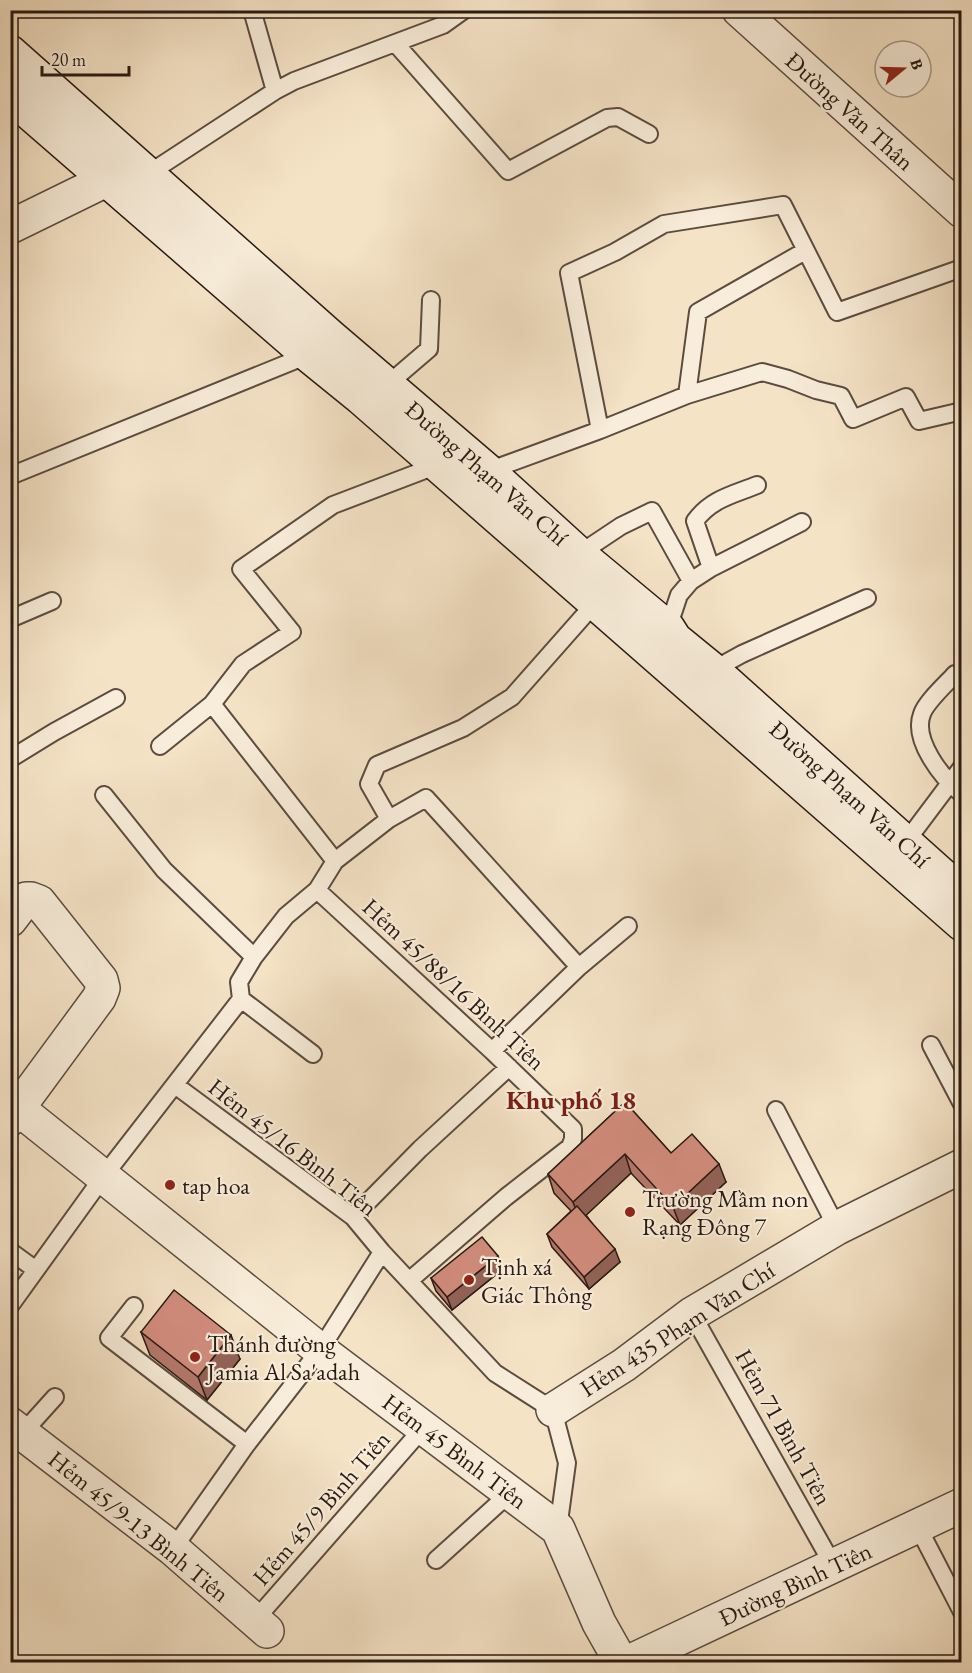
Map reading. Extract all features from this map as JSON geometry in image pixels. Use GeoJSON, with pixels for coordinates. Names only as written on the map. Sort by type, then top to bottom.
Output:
{"type":"FeatureCollection","features":[{"type":"Feature","properties":{"kind":"street","name":"Đường Văn Thân"},"geometry":{"type":"LineString","coordinates":[[739,10],[962,211]]}},
{"type":"Feature","properties":{"kind":"street","name":"Đường Phạm Văn Chí"},"geometry":{"type":"LineString","coordinates":[[10,52],[148,174],[438,465],[595,603],[705,681],[905,843],[962,894]]}},
{"type":"Feature","properties":{"kind":"street","name":"Đường Phạm Văn Chí"},"geometry":{"type":"LineString","coordinates":[[10,96],[106,180],[319,345],[387,385],[488,471],[579,554],[668,628],[705,681],[962,924]]}},
{"type":"Feature","properties":{"kind":"street"},"geometry":{"type":"LineString","coordinates":[[10,227],[106,180]]}},
{"type":"Feature","properties":{"kind":"street"},"geometry":{"type":"LineString","coordinates":[[13,1110],[99,998],[103,988],[101,980],[39,902],[32,899],[18,910]]}},
{"type":"Feature","properties":{"kind":"street","name":"Hẻm 45 Bình Tiên"},"geometry":{"type":"LineString","coordinates":[[13,1110],[103,1177],[320,1350],[558,1529],[599,1623],[621,1662]]}},
{"type":"Feature","properties":{"kind":"street","name":"Hẻm 435 Phạm Văn Chí"},"geometry":{"type":"LineString","coordinates":[[553,1410],[624,1365],[692,1314],[837,1228],[962,1166]]}},
{"type":"Feature","properties":{"kind":"street","name":"Hẻm 45/9-13 Bình Tiên"},"geometry":{"type":"LineString","coordinates":[[14,1434],[173,1549],[261,1626]]}},
{"type":"Feature","properties":{"kind":"street","name":"Đường Bình Tiên"},"geometry":{"type":"LineString","coordinates":[[629,1662],[962,1505]]}},
{"type":"Feature","properties":{"kind":"lane"},"geometry":{"type":"LineString","coordinates":[[252,10],[275,91]]}},
{"type":"Feature","properties":{"kind":"lane"},"geometry":{"type":"LineString","coordinates":[[148,174],[294,81],[443,25],[464,10]]}},
{"type":"Feature","properties":{"kind":"lane"},"geometry":{"type":"LineString","coordinates":[[395,43],[508,171],[607,118],[618,117],[649,134]]}},
{"type":"Feature","properties":{"kind":"lane"},"geometry":{"type":"LineString","coordinates":[[600,430],[570,273],[615,252],[664,224],[783,205],[837,312],[962,268]]}},
{"type":"Feature","properties":{"kind":"lane"},"geometry":{"type":"LineString","coordinates":[[687,395],[698,312],[805,251]]}},
{"type":"Feature","properties":{"kind":"lane"},"geometry":{"type":"LineString","coordinates":[[387,385],[429,349],[431,300]]}},
{"type":"Feature","properties":{"kind":"lane"},"geometry":{"type":"LineString","coordinates":[[10,476],[319,345]]}},
{"type":"Feature","properties":{"kind":"lane"},"geometry":{"type":"LineString","coordinates":[[488,471],[687,395],[762,372],[842,396],[853,419],[906,397],[919,421],[962,411]]}},
{"type":"Feature","properties":{"kind":"lane"},"geometry":{"type":"LineString","coordinates":[[160,746],[212,704],[243,664],[292,632],[241,569],[333,505],[438,465]]}},
{"type":"Feature","properties":{"kind":"lane"},"geometry":{"type":"LineString","coordinates":[[711,568],[695,520],[705,507],[757,485]]}},
{"type":"Feature","properties":{"kind":"lane"},"geometry":{"type":"LineString","coordinates":[[579,554],[621,526],[652,511],[691,581]]}},
{"type":"Feature","properties":{"kind":"lane"},"geometry":{"type":"LineString","coordinates":[[668,628],[679,594],[691,581],[711,568],[802,522]]}},
{"type":"Feature","properties":{"kind":"lane"},"geometry":{"type":"LineString","coordinates":[[705,681],[742,654],[867,598]]}},
{"type":"Feature","properties":{"kind":"lane"},"geometry":{"type":"LineString","coordinates":[[10,619],[52,601]]}},
{"type":"Feature","properties":{"kind":"lane"},"geometry":{"type":"LineString","coordinates":[[389,819],[369,784],[377,765],[463,728],[512,697],[595,603]]}},
{"type":"Feature","properties":{"kind":"lane"},"geometry":{"type":"LineString","coordinates":[[956,789],[931,759],[918,727],[922,711],[955,674],[962,675]]}},
{"type":"Feature","properties":{"kind":"lane"},"geometry":{"type":"LineString","coordinates":[[10,759],[116,698]]}},
{"type":"Feature","properties":{"kind":"lane"},"geometry":{"type":"LineString","coordinates":[[212,704],[335,861]]}},
{"type":"Feature","properties":{"kind":"lane"},"geometry":{"type":"LineString","coordinates":[[905,843],[956,789],[962,767]]}},
{"type":"Feature","properties":{"kind":"lane"},"geometry":{"type":"LineString","coordinates":[[104,795],[165,870],[254,957]]}},
{"type":"Feature","properties":{"kind":"lane"},"geometry":{"type":"LineString","coordinates":[[10,1306],[103,1177],[241,999],[239,982],[254,957],[286,916],[317,890],[335,861],[389,819],[426,798],[579,967]]}},
{"type":"Feature","properties":{"kind":"lane","name":"Hẻm 45/88/16 Bình Tiên"},"geometry":{"type":"LineString","coordinates":[[317,890],[573,1129],[570,1147],[506,1197],[410,1280]]}},
{"type":"Feature","properties":{"kind":"lane"},"geometry":{"type":"LineString","coordinates":[[492,1051],[579,967],[628,926]]}},
{"type":"Feature","properties":{"kind":"lane"},"geometry":{"type":"LineString","coordinates":[[241,999],[313,1054]]}},
{"type":"Feature","properties":{"kind":"lane"},"geometry":{"type":"LineString","coordinates":[[931,1045],[962,1104]]}},
{"type":"Feature","properties":{"kind":"lane"},"geometry":{"type":"LineString","coordinates":[[353,1217],[420,1149],[509,1067]]}},
{"type":"Feature","properties":{"kind":"lane","name":"Hẻm 45/16 Bình Tiên"},"geometry":{"type":"LineString","coordinates":[[175,1085],[353,1217],[382,1252],[495,1373],[553,1410]]}},
{"type":"Feature","properties":{"kind":"lane"},"geometry":{"type":"LineString","coordinates":[[777,1110],[837,1228]]}},
{"type":"Feature","properties":{"kind":"lane"},"geometry":{"type":"LineString","coordinates":[[10,1251],[36,1270]]}},
{"type":"Feature","properties":{"kind":"lane"},"geometry":{"type":"LineString","coordinates":[[173,1549],[247,1444],[320,1350],[382,1252]]}},
{"type":"Feature","properties":{"kind":"lane"},"geometry":{"type":"LineString","coordinates":[[134,1306],[109,1338],[247,1444]]}},
{"type":"Feature","properties":{"kind":"lane","name":"Hẻm 71 Bình Tiên"},"geometry":{"type":"LineString","coordinates":[[692,1314],[833,1565]]}},
{"type":"Feature","properties":{"kind":"lane"},"geometry":{"type":"LineString","coordinates":[[14,1434],[55,1397]]}},
{"type":"Feature","properties":{"kind":"lane"},"geometry":{"type":"LineString","coordinates":[[553,1410],[567,1463],[558,1529]]}},
{"type":"Feature","properties":{"kind":"lane","name":"Hẻm 45/9 Bình Tiên"},"geometry":{"type":"LineString","coordinates":[[261,1626],[424,1427]]}},
{"type":"Feature","properties":{"kind":"lane"},"geometry":{"type":"LineString","coordinates":[[436,1560],[510,1493]]}},
{"type":"Feature","properties":{"kind":"lane"},"geometry":{"type":"LineString","coordinates":[[918,1527],[962,1612]]}},
{"type":"Feature","properties":{"kind":"building"},"geometry":{"type":"Polygon","coordinates":[[[625,1102],[671,1153],[692,1134],[719,1164],[673,1207],[625,1154],[573,1202],[548,1174],[625,1102]]]}},
{"type":"Feature","properties":{"kind":"building"},"geometry":{"type":"Polygon","coordinates":[[[577,1206],[615,1249],[584,1277],[547,1234],[577,1206]]]}},
{"type":"Feature","properties":{"kind":"building"},"geometry":{"type":"Polygon","coordinates":[[[482,1237],[498,1256],[447,1297],[431,1278],[482,1237]]]}},
{"type":"Feature","properties":{"kind":"building"},"geometry":{"type":"Polygon","coordinates":[[[174,1290],[231,1335],[198,1377],[141,1332],[174,1290]]]}},
{"type":"Feature","properties":{"kind":"place","name":"tap hoa"},"geometry":{"type":"Point","coordinates":[170,1185]}},
{"type":"Feature","properties":{"kind":"place","name":"Trường Mầm non Rạng Đông 7"},"geometry":{"type":"Point","coordinates":[630,1212]}},
{"type":"Feature","properties":{"kind":"place","name":"Tịnh xá Giác Thông"},"geometry":{"type":"Point","coordinates":[469,1280]}},
{"type":"Feature","properties":{"kind":"place","name":"Thánh đường Jamia Al Sa'adah"},"geometry":{"type":"Point","coordinates":[195,1357]}},
{"type":"Feature","properties":{"kind":"district","name":"Khu phố 18"},"geometry":{"type":"Point","coordinates":[571,1100]}}]}
